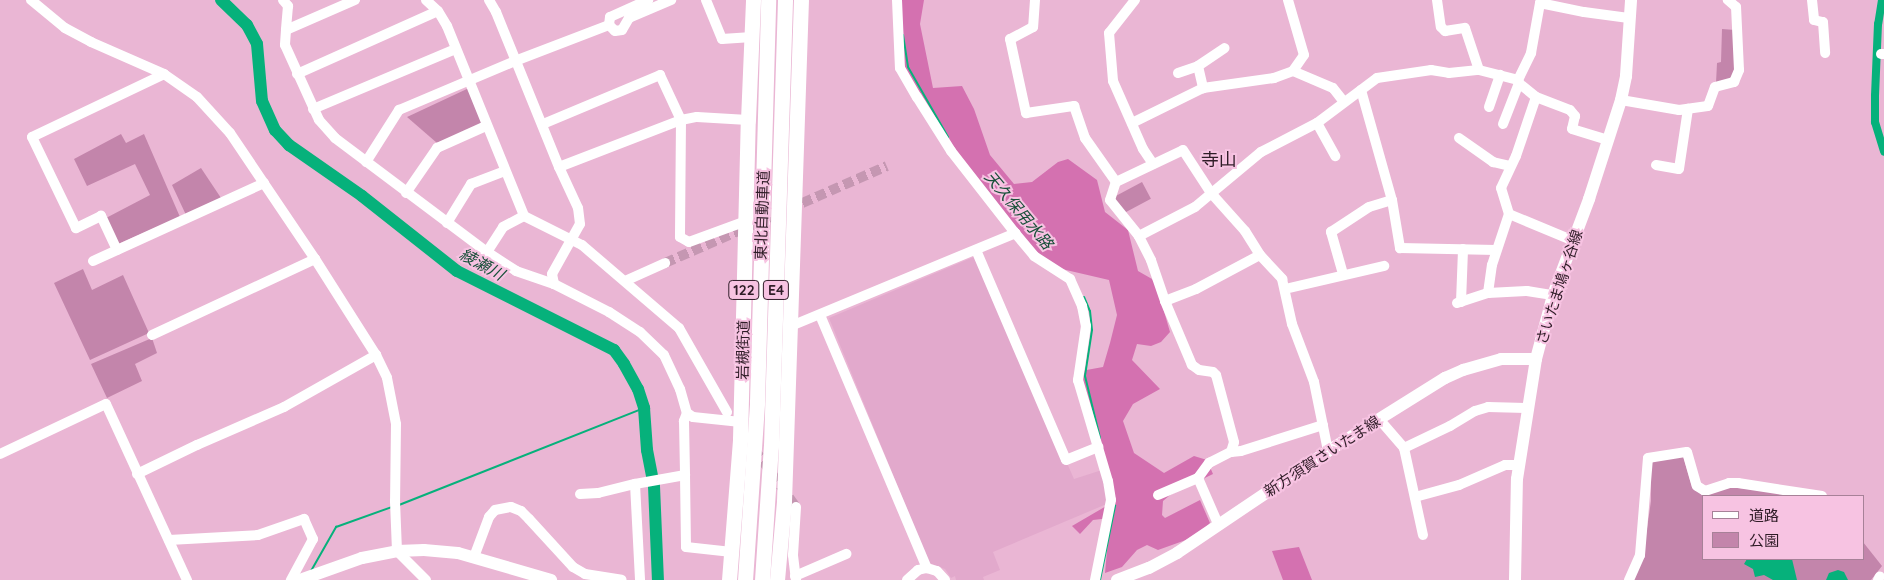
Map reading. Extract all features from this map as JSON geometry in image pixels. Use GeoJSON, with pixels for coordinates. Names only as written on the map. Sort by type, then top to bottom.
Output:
{"type":"FeatureCollection","features":[{"type":"Feature","properties":{"kind":"highway","name":"岩槻街道"},"geometry":{"type":"LineString","coordinates":[[729,580],[741,422],[748,120],[753,0]]}},
{"type":"Feature","properties":{"kind":"highway","name":"東北自動車道"},"geometry":{"type":"LineString","coordinates":[[745,580],[757,402],[768,0]]}},
{"type":"Feature","properties":{"kind":"highway","name":"東北自動車道"},"geometry":{"type":"LineString","coordinates":[[762,580],[771,446],[785,0]]}},
{"type":"Feature","properties":{"kind":"highway"},"geometry":{"type":"LineString","coordinates":[[777,580],[784,501],[801,0]]}},
{"type":"Feature","properties":{"kind":"main road","name":"さいたま鳩ヶ谷線"},"geometry":{"type":"LineString","coordinates":[[1515,580],[1515,517],[1519,465],[1536,360],[1554,295],[1621,100],[1626,76],[1629,18],[1632,0]]}},
{"type":"Feature","properties":{"kind":"main road","name":"新方須賀さいたま線"},"geometry":{"type":"LineString","coordinates":[[1117,580],[1163,561],[1328,451],[1429,387],[1463,370],[1501,359],[1536,360]]}},
{"type":"Feature","properties":{"kind":"main road"},"geometry":{"type":"LineString","coordinates":[[300,580],[362,558],[397,551],[439,551],[474,558],[551,580]]}},
{"type":"Feature","properties":{"kind":"street"},"geometry":{"type":"LineString","coordinates":[[31,0],[65,28],[91,42],[164,74],[197,97],[230,133],[316,259],[376,355],[387,378],[396,424],[395,501],[397,551],[426,580]]}},
{"type":"Feature","properties":{"kind":"street"},"geometry":{"type":"LineString","coordinates":[[283,0],[288,6],[285,45],[313,109],[319,120],[334,138],[487,252],[516,271],[554,284],[629,324],[664,355],[680,389],[687,413],[684,420],[686,547],[732,552]]}},
{"type":"Feature","properties":{"kind":"street"},"geometry":{"type":"LineString","coordinates":[[286,30],[354,0]]}},
{"type":"Feature","properties":{"kind":"street"},"geometry":{"type":"LineString","coordinates":[[426,0],[438,11],[447,26],[524,216],[571,238],[625,280],[679,328],[727,412]]}},
{"type":"Feature","properties":{"kind":"street"},"geometry":{"type":"LineString","coordinates":[[489,0],[496,12],[578,208],[580,224],[552,274],[554,284]]}},
{"type":"Feature","properties":{"kind":"street"},"geometry":{"type":"LineString","coordinates":[[609,25],[610,17],[648,0]]}},
{"type":"Feature","properties":{"kind":"street"},"geometry":{"type":"LineString","coordinates":[[609,25],[615,31],[622,30],[628,18],[671,0]]}},
{"type":"Feature","properties":{"kind":"street"},"geometry":{"type":"LineString","coordinates":[[706,0],[722,39],[752,37]]}},
{"type":"Feature","properties":{"kind":"street"},"geometry":{"type":"LineString","coordinates":[[897,0],[900,68],[951,151],[1014,234],[1034,256],[1070,280],[1080,299],[1086,326],[1078,380],[1098,447],[1111,500],[1095,580]]}},
{"type":"Feature","properties":{"kind":"street"},"geometry":{"type":"LineString","coordinates":[[1035,0],[1032,27],[1010,39],[1026,113],[1074,106],[1085,138],[1116,182]]}},
{"type":"Feature","properties":{"kind":"street"},"geometry":{"type":"LineString","coordinates":[[1136,0],[1109,33],[1113,81],[1142,149],[1153,164]]}},
{"type":"Feature","properties":{"kind":"street"},"geometry":{"type":"LineString","coordinates":[[1132,123],[1203,88],[1274,78],[1293,71],[1304,55],[1288,0]]}},
{"type":"Feature","properties":{"kind":"street"},"geometry":{"type":"LineString","coordinates":[[1438,0],[1441,27],[1445,31],[1465,28],[1479,70]]}},
{"type":"Feature","properties":{"kind":"street"},"geometry":{"type":"LineString","coordinates":[[1621,100],[1679,110],[1708,106],[1715,87],[1734,82],[1740,70],[1736,7],[1728,0]]}},
{"type":"Feature","properties":{"kind":"street"},"geometry":{"type":"LineString","coordinates":[[1812,0],[1814,20],[1823,22],[1825,52]]}},
{"type":"Feature","properties":{"kind":"street"},"geometry":{"type":"LineString","coordinates":[[1503,124],[1531,53],[1540,1],[1584,12],[1629,18]]}},
{"type":"Feature","properties":{"kind":"street"},"geometry":{"type":"LineString","coordinates":[[297,74],[438,11]]}},
{"type":"Feature","properties":{"kind":"street"},"geometry":{"type":"LineString","coordinates":[[366,162],[399,110],[515,61],[609,25]]}},
{"type":"Feature","properties":{"kind":"street"},"geometry":{"type":"LineString","coordinates":[[1178,73],[1198,66],[1225,48]]}},
{"type":"Feature","properties":{"kind":"street"},"geometry":{"type":"LineString","coordinates":[[313,109],[456,49]]}},
{"type":"Feature","properties":{"kind":"street"},"geometry":{"type":"LineString","coordinates":[[1198,66],[1203,88]]}},
{"type":"Feature","properties":{"kind":"street"},"geometry":{"type":"LineString","coordinates":[[1139,236],[1178,218],[1261,152],[1317,123],[1377,78],[1431,70],[1449,73],[1479,70],[1518,82],[1536,97],[1570,110],[1575,116],[1572,129],[1608,140]]}},
{"type":"Feature","properties":{"kind":"street"},"geometry":{"type":"LineString","coordinates":[[1293,71],[1333,88],[1344,102]]}},
{"type":"Feature","properties":{"kind":"street"},"geometry":{"type":"LineString","coordinates":[[117,250],[101,216],[76,228],[32,137],[164,74]]}},
{"type":"Feature","properties":{"kind":"street"},"geometry":{"type":"LineString","coordinates":[[543,124],[660,75],[681,120],[680,237],[689,242],[746,221]]}},
{"type":"Feature","properties":{"kind":"street"},"geometry":{"type":"LineString","coordinates":[[1489,107],[1500,76]]}},
{"type":"Feature","properties":{"kind":"street"},"geometry":{"type":"LineString","coordinates":[[1361,90],[1392,200],[1400,248],[1496,250]]}},
{"type":"Feature","properties":{"kind":"street"},"geometry":{"type":"LineString","coordinates":[[1488,293],[1492,265],[1508,214],[1501,188],[1536,97]]}},
{"type":"Feature","properties":{"kind":"street"},"geometry":{"type":"LineString","coordinates":[[1656,165],[1678,168],[1688,109]]}},
{"type":"Feature","properties":{"kind":"street"},"geometry":{"type":"LineString","coordinates":[[559,166],[681,120],[697,117],[748,120]]}},
{"type":"Feature","properties":{"kind":"street"},"geometry":{"type":"LineString","coordinates":[[1317,123],[1334,156]]}},
{"type":"Feature","properties":{"kind":"street"},"geometry":{"type":"LineString","coordinates":[[406,193],[437,148],[486,126]]}},
{"type":"Feature","properties":{"kind":"street"},"geometry":{"type":"LineString","coordinates":[[1459,138],[1493,162],[1511,166]]}},
{"type":"Feature","properties":{"kind":"street"},"geometry":{"type":"LineString","coordinates":[[1231,452],[1234,442],[1216,375],[1212,372],[1199,370],[1192,365],[1164,301],[1151,260],[1139,236],[1110,200],[1116,182],[1183,150],[1211,193],[1245,231],[1260,255],[1282,279],[1292,324],[1314,382],[1328,451]]}},
{"type":"Feature","properties":{"kind":"street"},"geometry":{"type":"LineString","coordinates":[[447,223],[471,184],[505,171]]}},
{"type":"Feature","properties":{"kind":"street"},"geometry":{"type":"LineString","coordinates":[[93,261],[264,183]]}},
{"type":"Feature","properties":{"kind":"street"},"geometry":{"type":"LineString","coordinates":[[1344,274],[1331,232],[1369,208],[1392,200]]}},
{"type":"Feature","properties":{"kind":"street"},"geometry":{"type":"LineString","coordinates":[[1508,214],[1574,241]]}},
{"type":"Feature","properties":{"kind":"street"},"geometry":{"type":"LineString","coordinates":[[487,252],[503,227],[524,216]]}},
{"type":"Feature","properties":{"kind":"street"},"geometry":{"type":"LineString","coordinates":[[791,326],[1014,234]]}},
{"type":"Feature","properties":{"kind":"street"},"geometry":{"type":"LineString","coordinates":[[1463,249],[1459,302],[1488,293],[1527,291],[1554,295]]}},
{"type":"Feature","properties":{"kind":"street"},"geometry":{"type":"LineString","coordinates":[[976,250],[1066,460],[1098,447]]}},
{"type":"Feature","properties":{"kind":"street"},"geometry":{"type":"LineString","coordinates":[[1164,301],[1196,289],[1260,255]]}},
{"type":"Feature","properties":{"kind":"street"},"geometry":{"type":"LineString","coordinates":[[152,335],[316,259]]}},
{"type":"Feature","properties":{"kind":"street"},"geometry":{"type":"LineString","coordinates":[[625,280],[665,263]]}},
{"type":"Feature","properties":{"kind":"street"},"geometry":{"type":"LineString","coordinates":[[1285,289],[1384,266]]}},
{"type":"Feature","properties":{"kind":"street"},"geometry":{"type":"LineString","coordinates":[[820,315],[927,568]]}},
{"type":"Feature","properties":{"kind":"street"},"geometry":{"type":"LineString","coordinates":[[136,474],[284,407],[376,355]]}},
{"type":"Feature","properties":{"kind":"street"},"geometry":{"type":"LineString","coordinates":[[0,454],[106,404],[136,474],[187,580]]}},
{"type":"Feature","properties":{"kind":"street"},"geometry":{"type":"LineString","coordinates":[[1404,448],[1450,426],[1475,411],[1488,407],[1528,408]]}},
{"type":"Feature","properties":{"kind":"street"},"geometry":{"type":"LineString","coordinates":[[687,413],[693,417],[741,422]]}},
{"type":"Feature","properties":{"kind":"street"},"geometry":{"type":"LineString","coordinates":[[1379,419],[1404,448],[1423,535]]}},
{"type":"Feature","properties":{"kind":"street"},"geometry":{"type":"LineString","coordinates":[[1158,495],[1198,478],[1209,463],[1231,452],[1242,451],[1323,425]]}},
{"type":"Feature","properties":{"kind":"street"},"geometry":{"type":"LineString","coordinates":[[1629,580],[1640,555],[1648,458],[1687,452],[1696,486],[1705,491],[1729,483],[1738,483],[1816,495]]}},
{"type":"Feature","properties":{"kind":"street"},"geometry":{"type":"LineString","coordinates":[[1415,497],[1460,485],[1505,465],[1519,465]]}},
{"type":"Feature","properties":{"kind":"street"},"geometry":{"type":"LineString","coordinates":[[580,494],[598,493],[665,477],[684,475]]}},
{"type":"Feature","properties":{"kind":"street"},"geometry":{"type":"LineString","coordinates":[[1198,478],[1218,524]]}},
{"type":"Feature","properties":{"kind":"street"},"geometry":{"type":"LineString","coordinates":[[635,484],[640,580]]}},
{"type":"Feature","properties":{"kind":"street"},"geometry":{"type":"LineString","coordinates":[[474,558],[489,517],[495,510],[501,507],[511,507],[521,511],[573,567],[585,574],[622,580]]}},
{"type":"Feature","properties":{"kind":"street"},"geometry":{"type":"LineString","coordinates":[[796,507],[793,555],[795,578],[846,554]]}},
{"type":"Feature","properties":{"kind":"street"},"geometry":{"type":"LineString","coordinates":[[169,540],[258,535],[304,518],[313,539],[291,580]]}},
{"type":"Feature","properties":{"kind":"street"},"geometry":{"type":"LineString","coordinates":[[907,580],[918,570],[927,568],[937,571],[945,580]]}},
{"type":"Feature","properties":{"kind":"shaded area"},"geometry":{"type":"Polygon","coordinates":[[[894,0],[924,0],[920,24],[933,88],[962,86],[974,109],[990,155],[1014,184],[1032,182],[1058,162],[1068,159],[1097,180],[1105,212],[1128,230],[1138,271],[1152,279],[1157,287],[1170,332],[1161,342],[1151,346],[1137,344],[1132,360],[1160,389],[1133,404],[1123,421],[1134,453],[1164,473],[1194,456],[1207,460],[1213,474],[1170,495],[1163,501],[1162,515],[1165,518],[1200,500],[1210,523],[1197,536],[1158,550],[1147,545],[1137,550],[1122,567],[1105,573],[1110,518],[1093,520],[1080,534],[1072,526],[1108,505],[1081,371],[1103,367],[1117,315],[1109,280],[1036,263],[907,85],[894,0]]]}},
{"type":"Feature","properties":{"kind":"shaded area"},"geometry":{"type":"Polygon","coordinates":[[[976,256],[1074,479],[1102,470],[1109,503],[993,552],[1000,570],[983,577],[984,580],[956,580],[955,576],[951,578],[945,569],[929,563],[829,318],[976,256]]]}},
{"type":"Feature","properties":{"kind":"shaded area"},"geometry":{"type":"Polygon","coordinates":[[[1299,547],[1312,580],[1283,580],[1272,551],[1299,547]]]}},
{"type":"Feature","properties":{"kind":"shaded area"},"geometry":{"type":"Polygon","coordinates":[[[1746,560],[1792,560],[1797,580],[1773,580],[1764,575],[1755,577],[1753,569],[1744,564],[1746,560]]]}},
{"type":"Feature","properties":{"kind":"shaded area"},"geometry":{"type":"Polygon","coordinates":[[[1838,570],[1844,572],[1848,580],[1826,580],[1829,573],[1838,570]]]}},
{"type":"Feature","properties":{"kind":"green space"},"geometry":{"type":"Polygon","coordinates":[[[1722,29],[1735,30],[1734,81],[1716,83],[1717,63],[1721,62],[1722,29]]]}},
{"type":"Feature","properties":{"kind":"green space"},"geometry":{"type":"Polygon","coordinates":[[[469,88],[482,124],[437,143],[407,117],[469,88]]]}},
{"type":"Feature","properties":{"kind":"green space"},"geometry":{"type":"Polygon","coordinates":[[[121,134],[126,143],[144,134],[180,217],[118,244],[106,218],[150,195],[135,164],[87,186],[74,159],[121,134]]]}},
{"type":"Feature","properties":{"kind":"green space"},"geometry":{"type":"Polygon","coordinates":[[[201,168],[221,198],[186,215],[172,185],[201,168]]]}},
{"type":"Feature","properties":{"kind":"green space"},"geometry":{"type":"Polygon","coordinates":[[[1142,182],[1151,199],[1121,215],[1112,198],[1142,182]]]}},
{"type":"Feature","properties":{"kind":"green space"},"geometry":{"type":"Polygon","coordinates":[[[83,269],[92,290],[123,275],[149,333],[90,360],[54,283],[83,269]]]}},
{"type":"Feature","properties":{"kind":"green space"},"geometry":{"type":"Polygon","coordinates":[[[152,338],[157,353],[135,364],[142,381],[107,398],[91,364],[152,338]]]}},
{"type":"Feature","properties":{"kind":"green space"},"geometry":{"type":"Polygon","coordinates":[[[1683,456],[1692,487],[1731,487],[1797,495],[1702,495],[1702,560],[1864,560],[1864,543],[1882,566],[1871,580],[1632,580],[1643,556],[1651,501],[1651,461],[1683,456]]]}},
{"type":"Feature","properties":{"kind":"waterway","name":"綾瀬川"},"geometry":{"type":"LineString","coordinates":[[221,0],[247,25],[257,44],[262,101],[275,130],[289,145],[362,196],[457,271],[614,350],[638,389],[644,408],[647,450],[654,486],[658,580]]}},
{"type":"Feature","properties":{"kind":"waterway"},"geometry":{"type":"LineString","coordinates":[[1882,0],[1878,24],[1875,122],[1884,152]]}},
{"type":"Feature","properties":{"kind":"waterway","name":"天久保用水路"},"geometry":{"type":"LineString","coordinates":[[903,35],[908,67],[948,137]]}},
{"type":"Feature","properties":{"kind":"waterway","name":"天久保用水路"},"geometry":{"type":"LineString","coordinates":[[1084,297],[1090,311],[1092,330],[1085,376],[1100,438]]}},
{"type":"Feature","properties":{"kind":"waterway"},"geometry":{"type":"LineString","coordinates":[[399,505],[644,408]]}},
{"type":"Feature","properties":{"kind":"waterway","name":"天久保用水路"},"geometry":{"type":"LineString","coordinates":[[1100,580],[1115,506]]}},
{"type":"Feature","properties":{"kind":"waterway"},"geometry":{"type":"LineString","coordinates":[[311,571],[336,527],[392,507]]}},
{"type":"Feature","properties":{"kind":"tunnel"},"geometry":{"type":"LineString","coordinates":[[665,263],[887,166]]}},
{"type":"Feature","properties":{"kind":"tunnel"},"geometry":{"type":"LineString","coordinates":[[754,449],[796,507]]}},
{"type":"Feature","properties":{"kind":"district","name":"寺山"},"geometry":{"type":"Point","coordinates":[1219,160]}}]}
